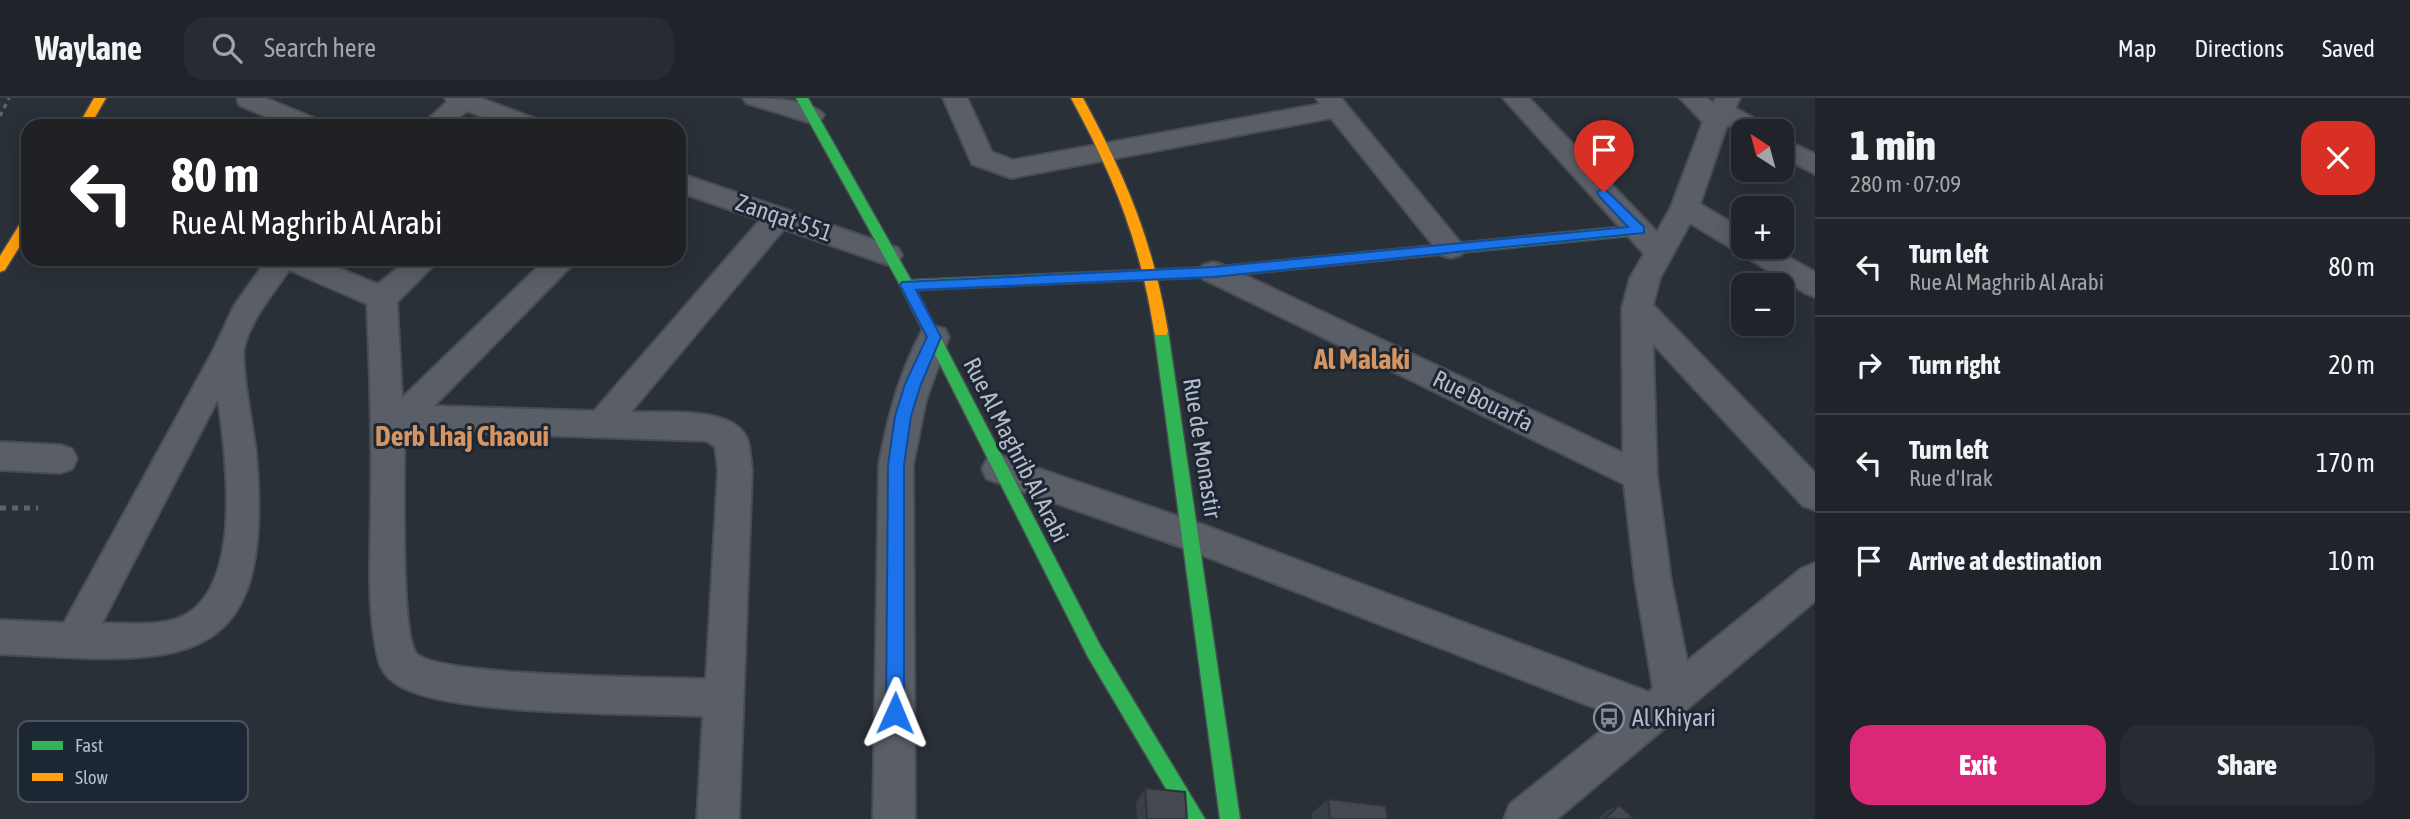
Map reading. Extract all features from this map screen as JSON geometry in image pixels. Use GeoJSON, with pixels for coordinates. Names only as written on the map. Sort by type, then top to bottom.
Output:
{"type":"FeatureCollection","features":[{"type":"Feature","properties":{"kind":"street"},"geometry":{"type":"LineString","coordinates":[[88,119],[100,98]]}},
{"type":"Feature","properties":{"kind":"street"},"geometry":{"type":"LineString","coordinates":[[755,98],[806,106]]}},
{"type":"Feature","properties":{"kind":"street"},"geometry":{"type":"LineString","coordinates":[[955,98],[981,158],[1011,169],[1108,153],[1333,104],[1451,248]]}},
{"type":"Feature","properties":{"kind":"street","name":"Rue de Monastir"},"geometry":{"type":"LineString","coordinates":[[1077,98],[1108,153],[1133,208],[1153,275],[1230,819]]}},
{"type":"Feature","properties":{"kind":"street"},"geometry":{"type":"LineString","coordinates":[[1515,98],[1650,242]]}},
{"type":"Feature","properties":{"kind":"street"},"geometry":{"type":"LineString","coordinates":[[1664,704],[1640,476],[1637,309],[1650,242],[1685,207],[1722,110],[1692,98]]}},
{"type":"Feature","properties":{"kind":"street"},"geometry":{"type":"LineString","coordinates":[[440,119],[461,99],[512,119]]}},
{"type":"Feature","properties":{"kind":"street"},"geometry":{"type":"LineString","coordinates":[[248,100],[293,119]]}},
{"type":"Feature","properties":{"kind":"street","name":"Rue Al Maghrib Al Arabi"},"geometry":{"type":"LineString","coordinates":[[806,106],[907,285],[1094,651],[1195,819]]}},
{"type":"Feature","properties":{"kind":"street"},"geometry":{"type":"LineString","coordinates":[[1794,153],[1815,165]]}},
{"type":"Feature","properties":{"kind":"street","name":"Zanqat 551"},"geometry":{"type":"LineString","coordinates":[[686,184],[888,255]]}},
{"type":"Feature","properties":{"kind":"street"},"geometry":{"type":"LineString","coordinates":[[1685,207],[1731,235]]}},
{"type":"Feature","properties":{"kind":"street"},"geometry":{"type":"LineString","coordinates":[[601,425],[779,217]]}},
{"type":"Feature","properties":{"kind":"street"},"geometry":{"type":"LineString","coordinates":[[0,267],[21,233]]}},
{"type":"Feature","properties":{"kind":"street"},"geometry":{"type":"LineString","coordinates":[[907,285],[1213,272],[1451,248],[1650,242]]}},
{"type":"Feature","properties":{"kind":"street"},"geometry":{"type":"LineString","coordinates":[[1770,259],[1815,286]]}},
{"type":"Feature","properties":{"kind":"street"},"geometry":{"type":"LineString","coordinates":[[74,640],[227,352],[247,309],[277,266]]}},
{"type":"Feature","properties":{"kind":"street"},"geometry":{"type":"LineString","coordinates":[[306,266],[382,298]]}},
{"type":"Feature","properties":{"kind":"street"},"geometry":{"type":"LineString","coordinates":[[382,298],[418,266]]}},
{"type":"Feature","properties":{"kind":"street"},"geometry":{"type":"LineString","coordinates":[[395,426],[557,266]]}},
{"type":"Feature","properties":{"kind":"street","name":"Rue Bouarfa"},"geometry":{"type":"LineString","coordinates":[[1213,272],[1640,476]]}},
{"type":"Feature","properties":{"kind":"street"},"geometry":{"type":"LineString","coordinates":[[382,298],[395,426],[389,613],[397,660],[410,672],[443,683],[493,688],[723,698]]}},
{"type":"Feature","properties":{"kind":"street"},"geometry":{"type":"LineString","coordinates":[[1637,309],[1815,496]]}},
{"type":"Feature","properties":{"kind":"street"},"geometry":{"type":"LineString","coordinates":[[894,819],[896,465],[903,416],[913,384],[934,337]]}},
{"type":"Feature","properties":{"kind":"street"},"geometry":{"type":"LineString","coordinates":[[0,637],[74,640],[162,637],[189,633],[223,606],[230,592],[240,550],[244,501],[237,402],[227,352]]}},
{"type":"Feature","properties":{"kind":"street"},"geometry":{"type":"LineString","coordinates":[[395,426],[601,425],[713,428],[731,440],[735,470],[718,819]]}},
{"type":"Feature","properties":{"kind":"street"},"geometry":{"type":"LineString","coordinates":[[0,456],[60,459]]}},
{"type":"Feature","properties":{"kind":"street"},"geometry":{"type":"LineString","coordinates":[[999,469],[1664,704]]}},
{"type":"Feature","properties":{"kind":"street"},"geometry":{"type":"LineString","coordinates":[[1530,817],[1815,579]]}},
{"type":"Feature","properties":{"kind":"path"},"geometry":{"type":"LineString","coordinates":[[0,116],[9,98]]}},
{"type":"Feature","properties":{"kind":"path"},"geometry":{"type":"LineString","coordinates":[[0,508],[38,508]]}},
{"type":"Feature","properties":{"kind":"building"},"geometry":{"type":"Polygon","coordinates":[[[1145,788],[1185,792],[1187,819],[1147,819],[1145,788]]]}},
{"type":"Feature","properties":{"kind":"building"},"geometry":{"type":"Polygon","coordinates":[[[1328,799],[1386,806],[1388,819],[1330,819],[1328,799]]]}},
{"type":"Feature","properties":{"kind":"building"},"geometry":{"type":"Polygon","coordinates":[[[1619,805],[1635,819],[1605,819],[1619,805]]]}},
{"type":"Feature","properties":{"kind":"traffic: fast"},"geometry":{"type":"LineString","coordinates":[[802,98],[907,285],[1094,651],[1195,819]]}},
{"type":"Feature","properties":{"kind":"traffic: fast"},"geometry":{"type":"LineString","coordinates":[[907,285],[1213,272],[1639,230]]}},
{"type":"Feature","properties":{"kind":"traffic: fast"},"geometry":{"type":"LineString","coordinates":[[1161,331],[1230,819]]}},
{"type":"Feature","properties":{"kind":"traffic: slow"},"geometry":{"type":"LineString","coordinates":[[88,119],[100,98]]}},
{"type":"Feature","properties":{"kind":"traffic: slow"},"geometry":{"type":"LineString","coordinates":[[1077,98],[1108,156],[1131,210],[1149,266],[1161,331]]}},
{"type":"Feature","properties":{"kind":"traffic: slow"},"geometry":{"type":"LineString","coordinates":[[0,267],[21,233]]}},
{"type":"Feature","properties":{"kind":"place","name":"Al Khiyari"},"geometry":{"type":"Point","coordinates":[1609,718]}},
{"type":"Feature","properties":{"kind":"district","name":"Al Malaki"},"geometry":{"type":"Point","coordinates":[1362,359]}},
{"type":"Feature","properties":{"kind":"district","name":"Derb Lhaj Chaoui"},"geometry":{"type":"Point","coordinates":[462,436]}},
{"type":"Feature","properties":{"kind":"route"},"geometry":{"type":"LineString","coordinates":[[895,713],[896,465],[903,416],[913,384],[934,337],[907,285],[1213,272],[1639,230],[1604,192]]}}]}
